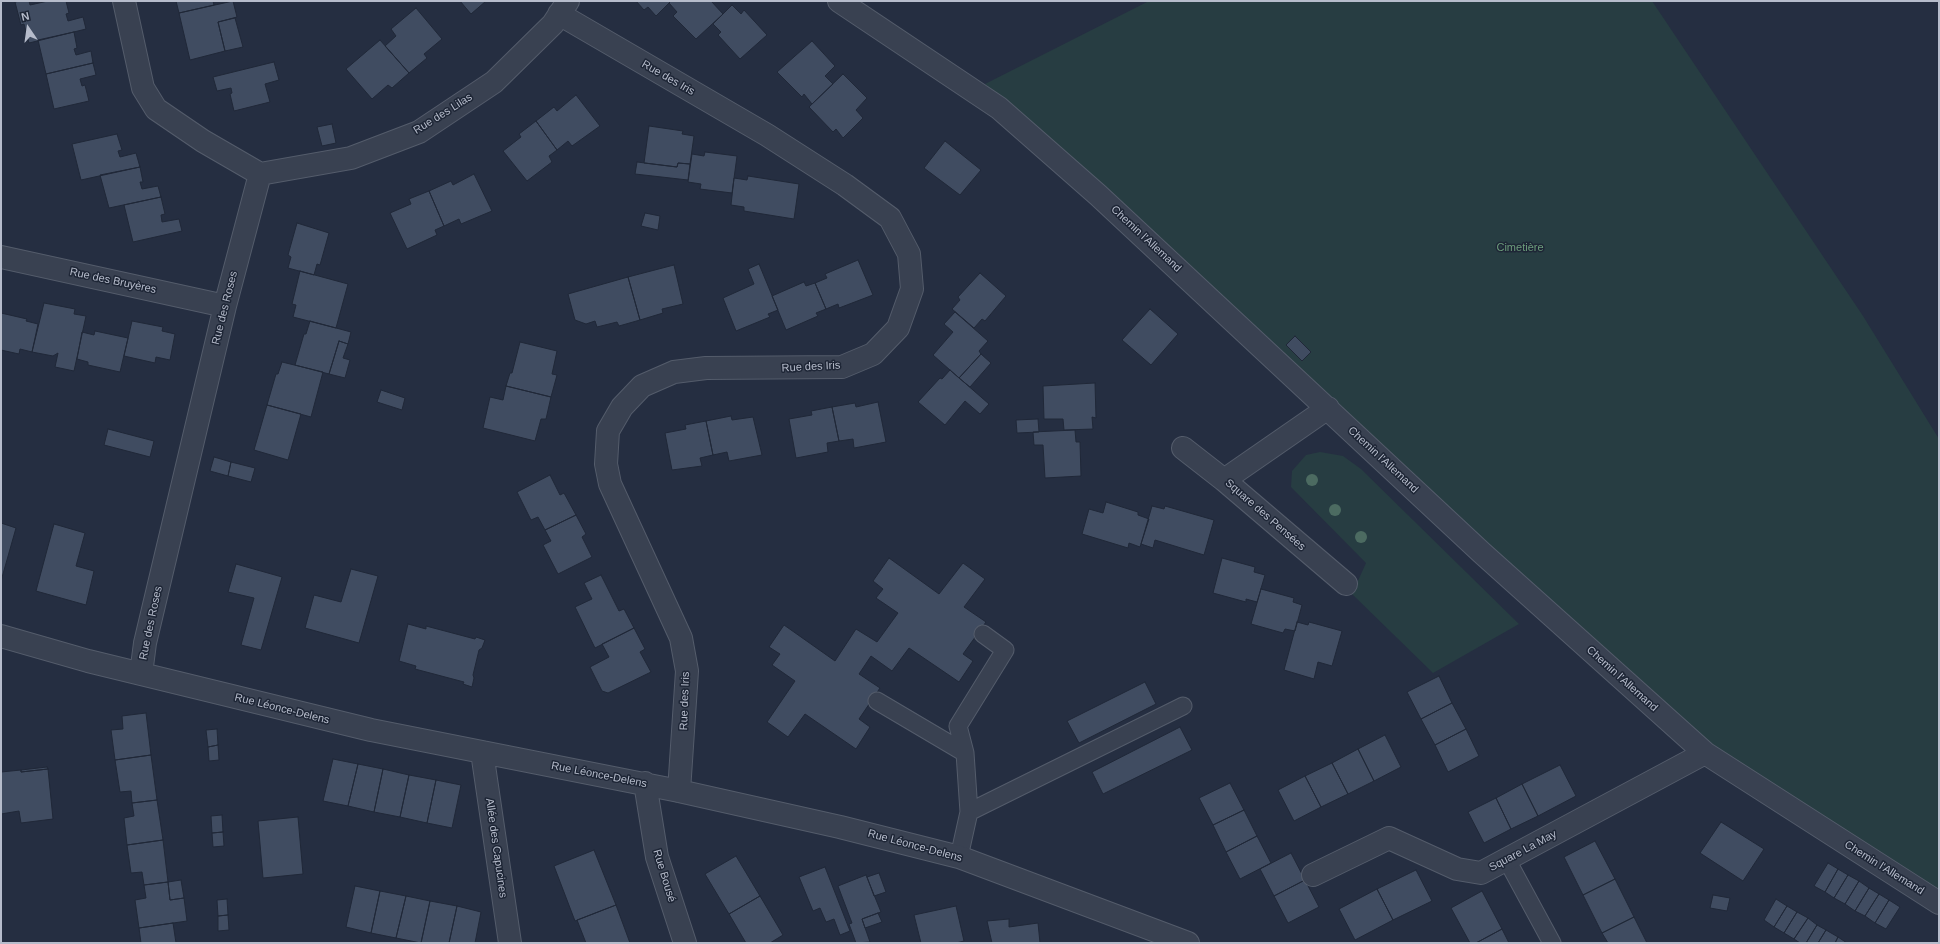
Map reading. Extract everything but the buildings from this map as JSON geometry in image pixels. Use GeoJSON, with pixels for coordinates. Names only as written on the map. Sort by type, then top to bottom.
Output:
{"type":"FeatureCollection","features":[{"type":"Feature","properties":{"kind":"street"},"geometry":{"type":"LineString","coordinates":[[124,1],[143,88],[156,109],[203,141],[260,174]]}},
{"type":"Feature","properties":{"kind":"street","name":"Chemin l'Allemand"},"geometry":{"type":"LineString","coordinates":[[839,1],[998,108],[1098,195],[1482,553],[1705,753],[1939,903]]}},
{"type":"Feature","properties":{"kind":"street","name":"Rue des Lilas"},"geometry":{"type":"LineString","coordinates":[[260,174],[351,158],[418,132],[494,82],[553,24],[564,7]]}},
{"type":"Feature","properties":{"kind":"street","name":"Rue des Iris"},"geometry":{"type":"LineString","coordinates":[[564,7],[845,185],[890,218],[909,254],[912,289],[898,328],[873,354],[842,367],[706,368],[674,372],[642,386],[622,407],[608,431],[606,464],[610,484],[681,638],[687,671],[679,791]]}},
{"type":"Feature","properties":{"kind":"street","name":"Rue des Roses"},"geometry":{"type":"LineString","coordinates":[[141,674],[145,643],[225,306],[260,174]]}},
{"type":"Feature","properties":{"kind":"street","name":"Rue des Bruyères"},"geometry":{"type":"LineString","coordinates":[[1,257],[225,306]]}},
{"type":"Feature","properties":{"kind":"street"},"geometry":{"type":"LineString","coordinates":[[1224,480],[1328,408]]}},
{"type":"Feature","properties":{"kind":"street","name":"Square des Pensées"},"geometry":{"type":"LineString","coordinates":[[1183,448],[1224,480],[1346,584]]}},
{"type":"Feature","properties":{"kind":"street","name":"Rue Léonce-Delens"},"geometry":{"type":"LineString","coordinates":[[1,636],[141,674],[371,730],[645,783],[840,827],[959,857],[1188,943]]}},
{"type":"Feature","properties":{"kind":"street","name":"Allée des Capucines"},"geometry":{"type":"LineString","coordinates":[[482,752],[510,943]]}},
{"type":"Feature","properties":{"kind":"street","name":"Square La May"},"geometry":{"type":"LineString","coordinates":[[1313,875],[1389,838],[1457,869],[1481,873],[1705,753]]}},
{"type":"Feature","properties":{"kind":"street","name":"Rue Bousé"},"geometry":{"type":"LineString","coordinates":[[645,783],[657,857],[685,943]]}},
{"type":"Feature","properties":{"kind":"lane"},"geometry":{"type":"LineString","coordinates":[[959,857],[969,812],[965,753],[958,726],[1005,650],[983,634]]}},
{"type":"Feature","properties":{"kind":"lane"},"geometry":{"type":"LineString","coordinates":[[877,701],[965,753]]}},
{"type":"Feature","properties":{"kind":"lane"},"geometry":{"type":"LineString","coordinates":[[969,812],[1183,706]]}},
{"type":"Feature","properties":{"kind":"lane"},"geometry":{"type":"LineString","coordinates":[[1507,860],[1552,943]]}},
{"type":"Feature","properties":{"kind":"green space","name":"Cimetière"},"geometry":{"type":"Polygon","coordinates":[[[1149,1],[1652,1],[1863,316],[1939,439],[1939,893],[1755,775],[1697,733],[1557,616],[985,84],[1149,1]]]}},
{"type":"Feature","properties":{"kind":"green space"},"geometry":{"type":"Polygon","coordinates":[[[1320,452],[1343,456],[1361,469],[1519,624],[1433,673],[1352,594],[1366,563],[1291,487],[1292,471],[1306,455],[1320,452]]]}}]}
